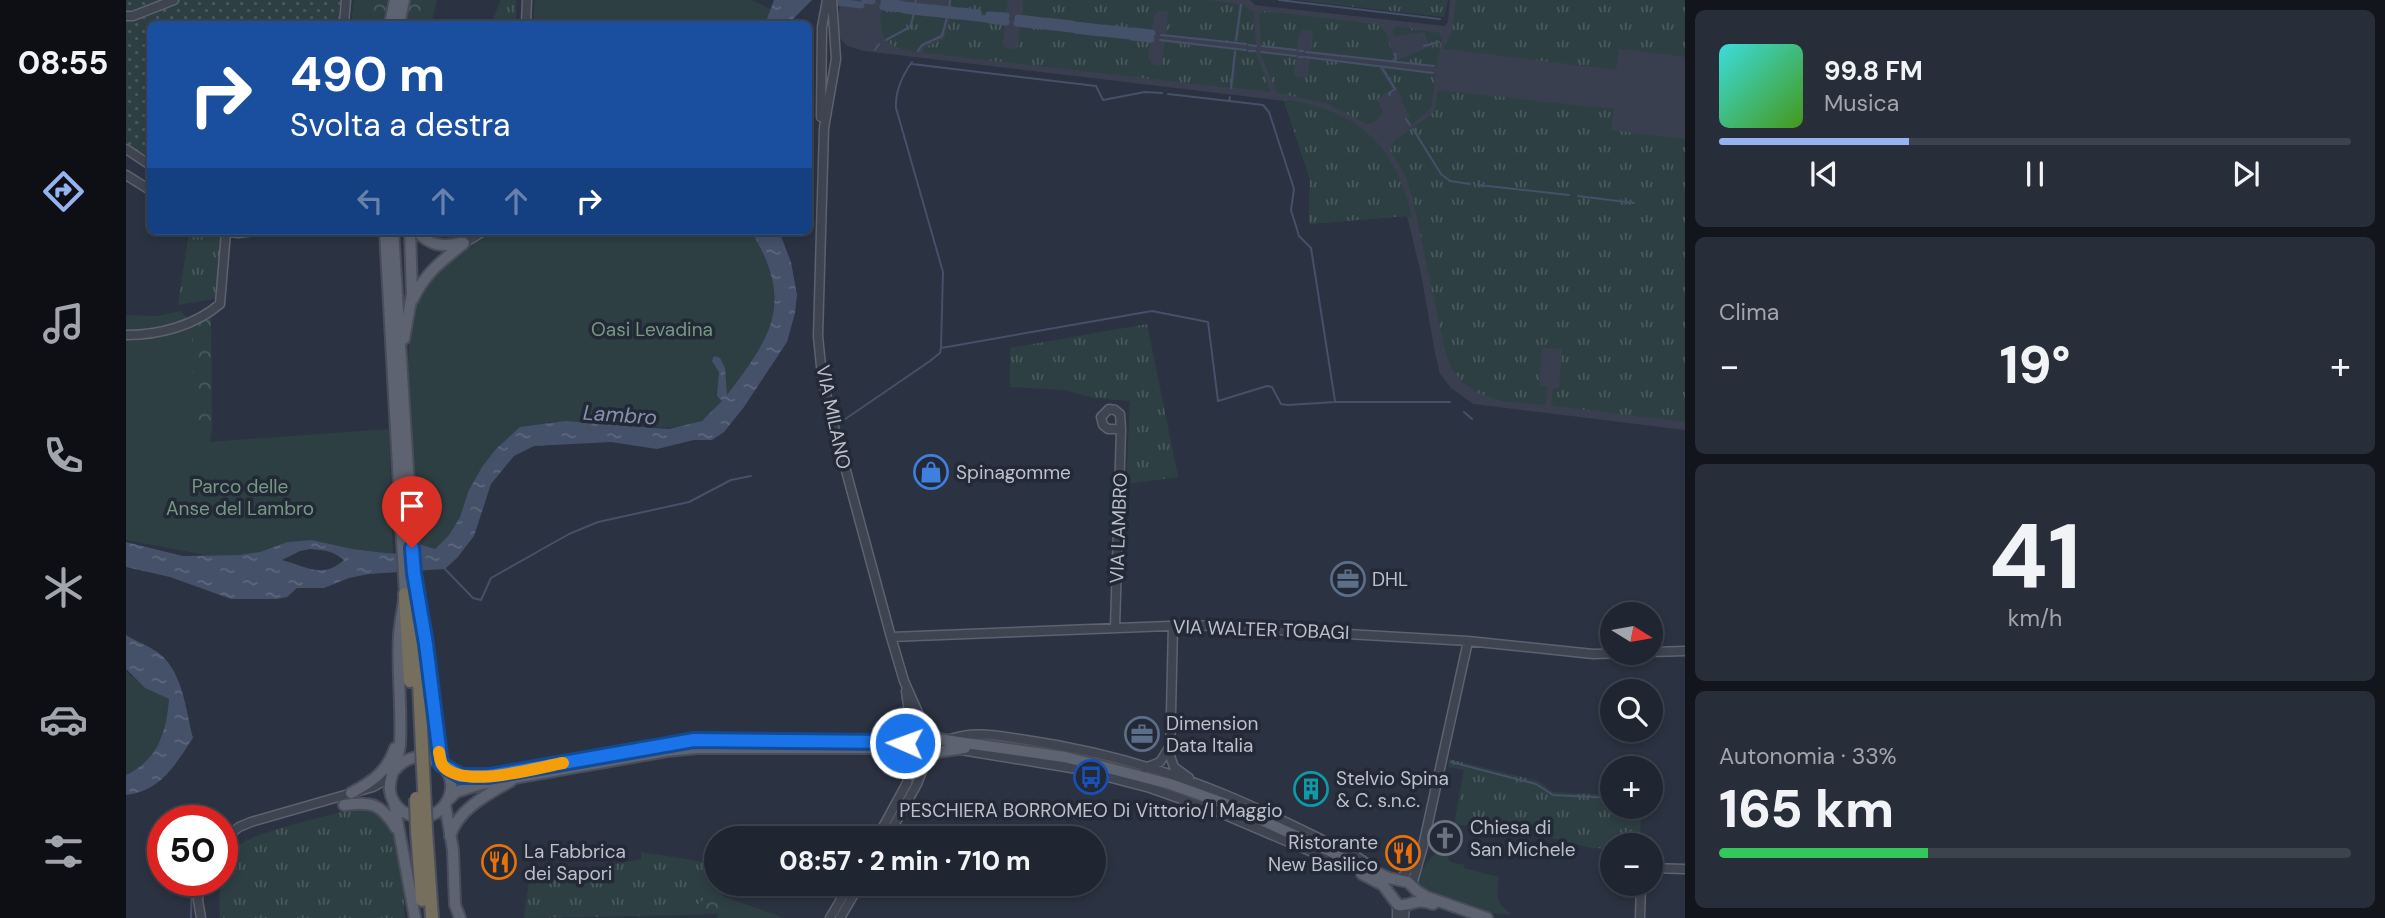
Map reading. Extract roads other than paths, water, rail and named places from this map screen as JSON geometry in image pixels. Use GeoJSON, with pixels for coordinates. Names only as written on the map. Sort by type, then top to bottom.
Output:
{"type":"FeatureCollection","features":[{"type":"Feature","properties":{"kind":"highway"},"geometry":{"type":"LineString","coordinates":[[409,573],[424,918]]}},
{"type":"Feature","properties":{"kind":"highway"},"geometry":{"type":"LineString","coordinates":[[405,594],[418,748]]}},
{"type":"Feature","properties":{"kind":"highway"},"geometry":{"type":"LineString","coordinates":[[422,830],[432,918]]}},
{"type":"Feature","properties":{"kind":"main road"},"geometry":{"type":"LineString","coordinates":[[391,21],[395,0]]}},
{"type":"Feature","properties":{"kind":"main road"},"geometry":{"type":"LineString","coordinates":[[400,21],[404,0]]}},
{"type":"Feature","properties":{"kind":"main road"},"geometry":{"type":"LineString","coordinates":[[385,235],[409,573],[426,644],[443,766],[451,784],[446,802],[451,841],[454,917]]}},
{"type":"Feature","properties":{"kind":"main road"},"geometry":{"type":"LineString","coordinates":[[393,235],[407,547]]}},
{"type":"Feature","properties":{"kind":"main road"},"geometry":{"type":"LineString","coordinates":[[400,356],[411,304],[410,235]]}},
{"type":"Feature","properties":{"kind":"main road"},"geometry":{"type":"LineString","coordinates":[[421,235],[439,245],[464,243]]}},
{"type":"Feature","properties":{"kind":"main road"},"geometry":{"type":"LineString","coordinates":[[411,304],[428,274],[464,243]]}},
{"type":"Feature","properties":{"kind":"main road"},"geometry":{"type":"LineString","coordinates":[[409,573],[399,635],[400,749],[392,774],[390,792],[401,836],[415,918]]}},
{"type":"Feature","properties":{"kind":"main road"},"geometry":{"type":"LineString","coordinates":[[351,793],[372,782],[389,762],[398,733],[400,700]]}},
{"type":"Feature","properties":{"kind":"main road"},"geometry":{"type":"LineString","coordinates":[[392,774],[404,760],[419,756],[431,758],[468,777],[489,776],[694,740],[891,742],[916,733],[950,745],[993,745],[1091,762],[1170,784],[1226,804],[1378,873],[1405,881],[1431,898],[1487,918]]}},
{"type":"Feature","properties":{"kind":"main road"},"geometry":{"type":"LineString","coordinates":[[929,736],[934,746],[929,758]]}},
{"type":"Feature","properties":{"kind":"main road"},"geometry":{"type":"LineString","coordinates":[[907,738],[904,746],[908,757]]}},
{"type":"Feature","properties":{"kind":"main road"},"geometry":{"type":"LineString","coordinates":[[426,817],[435,814],[465,788],[667,751],[698,748],[885,748],[917,762],[950,745]]}},
{"type":"Feature","properties":{"kind":"main road"},"geometry":{"type":"LineString","coordinates":[[451,841],[456,823],[466,810],[519,777]]}},
{"type":"Feature","properties":{"kind":"main road"},"geometry":{"type":"LineString","coordinates":[[344,805],[362,803],[375,806],[388,816],[401,836]]}},
{"type":"Feature","properties":{"kind":"main road"},"geometry":{"type":"LineString","coordinates":[[394,803],[409,815],[438,822],[451,841]]}},
{"type":"Feature","properties":{"kind":"main road"},"geometry":{"type":"LineString","coordinates":[[1298,838],[1338,863],[1379,882],[1401,902],[1426,902],[1468,918]]}},
{"type":"Feature","properties":{"kind":"main road"},"geometry":{"type":"LineString","coordinates":[[1399,881],[1392,888],[1401,902]]}},
{"type":"Feature","properties":{"kind":"main road"},"geometry":{"type":"LineString","coordinates":[[1401,902],[1413,887]]}},
{"type":"Feature","properties":{"kind":"street"},"geometry":{"type":"LineString","coordinates":[[126,16],[133,16],[174,0]]}},
{"type":"Feature","properties":{"kind":"street"},"geometry":{"type":"LineString","coordinates":[[344,21],[346,0]]}},
{"type":"Feature","properties":{"kind":"street"},"geometry":{"type":"LineString","coordinates":[[526,21],[527,0]]}},
{"type":"Feature","properties":{"kind":"street","name":"VIA MILANO"},"geometry":{"type":"LineString","coordinates":[[824,144],[821,120],[821,36],[830,0]]}},
{"type":"Feature","properties":{"kind":"street","name":"VIA MILANO"},"geometry":{"type":"LineString","coordinates":[[830,0],[835,72],[825,112],[818,335],[822,376],[904,681],[910,721],[907,738]]}},
{"type":"Feature","properties":{"kind":"street"},"geometry":{"type":"LineString","coordinates":[[126,149],[147,162]]}},
{"type":"Feature","properties":{"kind":"street"},"geometry":{"type":"LineString","coordinates":[[126,175],[147,188]]}},
{"type":"Feature","properties":{"kind":"street"},"geometry":{"type":"LineString","coordinates":[[126,335],[154,334],[177,327],[220,304],[225,235]]}},
{"type":"Feature","properties":{"kind":"street"},"geometry":{"type":"LineString","coordinates":[[464,243],[477,235]]}},
{"type":"Feature","properties":{"kind":"street","name":"VIA LAMBRO"},"geometry":{"type":"LineString","coordinates":[[1115,627],[1121,429]]}},
{"type":"Feature","properties":{"kind":"street"},"geometry":{"type":"LineString","coordinates":[[1173,625],[1170,745],[1174,767],[1204,787]]}},
{"type":"Feature","properties":{"kind":"street","name":"VIA WALTER TOBAGI"},"geometry":{"type":"LineString","coordinates":[[891,637],[1173,625],[1468,641],[1600,654]]}},
{"type":"Feature","properties":{"kind":"street"},"geometry":{"type":"LineString","coordinates":[[1413,887],[1468,641]]}},
{"type":"Feature","properties":{"kind":"street"},"geometry":{"type":"LineString","coordinates":[[1663,652],[1685,651]]}},
{"type":"Feature","properties":{"kind":"street","name":"VIA MILANO"},"geometry":{"type":"LineString","coordinates":[[904,681],[929,736]]}},
{"type":"Feature","properties":{"kind":"street"},"geometry":{"type":"LineString","coordinates":[[950,745],[976,733],[1094,754],[1145,768],[1236,799],[1356,856],[1378,873]]}},
{"type":"Feature","properties":{"kind":"street"},"geometry":{"type":"LineString","coordinates":[[950,745],[980,755],[1077,769],[1150,788],[1219,812],[1338,863]]}},
{"type":"Feature","properties":{"kind":"street"},"geometry":{"type":"LineString","coordinates":[[1145,768],[1160,762],[1168,753],[1170,745]]}},
{"type":"Feature","properties":{"kind":"street"},"geometry":{"type":"LineString","coordinates":[[884,826],[907,783],[908,757]]}},
{"type":"Feature","properties":{"kind":"street"},"geometry":{"type":"LineString","coordinates":[[894,826],[929,758]]}},
{"type":"Feature","properties":{"kind":"street"},"geometry":{"type":"LineString","coordinates":[[238,828],[381,785],[392,774]]}},
{"type":"Feature","properties":{"kind":"street"},"geometry":{"type":"LineString","coordinates":[[1399,881],[1422,851]]}},
{"type":"Feature","properties":{"kind":"street"},"geometry":{"type":"LineString","coordinates":[[1663,868],[1685,869]]}},
{"type":"Feature","properties":{"kind":"street"},"geometry":{"type":"LineString","coordinates":[[198,896],[201,918]]}},
{"type":"Feature","properties":{"kind":"street"},"geometry":{"type":"LineString","coordinates":[[831,918],[843,896]]}},
{"type":"Feature","properties":{"kind":"street"},"geometry":{"type":"LineString","coordinates":[[840,918],[853,896]]}},
{"type":"Feature","properties":{"kind":"street"},"geometry":{"type":"LineString","coordinates":[[1640,918],[1641,896]]}},
{"type":"Feature","properties":{"kind":"street"},"geometry":{"type":"LineString","coordinates":[[1397,918],[1401,902]]}},
{"type":"Feature","properties":{"kind":"street"},"geometry":{"type":"LineString","coordinates":[[1401,902],[1404,918]]}},
{"type":"Feature","properties":{"kind":"water"},"geometry":{"type":"Polygon","coordinates":[[[774,0],[812,0],[791,21],[766,21],[774,0]]]}},
{"type":"Feature","properties":{"kind":"water"},"geometry":{"type":"Polygon","coordinates":[[[753,235],[781,235],[791,262],[797,295],[795,313],[787,342],[724,432],[712,440],[694,440],[657,449],[611,442],[534,446],[514,456],[491,484],[474,536],[445,569],[369,574],[349,578],[324,588],[297,588],[287,597],[277,599],[231,599],[170,577],[126,567],[126,542],[183,556],[239,555],[260,552],[287,542],[311,540],[385,553],[406,554],[419,544],[435,549],[449,535],[460,517],[468,492],[482,467],[496,449],[520,427],[565,421],[669,429],[702,421],[722,401],[717,396],[719,372],[712,361],[714,356],[720,358],[725,368],[727,395],[766,335],[774,298],[772,278],[753,235]],[[300,551],[282,560],[322,570],[336,566],[344,560],[324,551],[300,551]]]}},
{"type":"Feature","properties":{"kind":"water"},"geometry":{"type":"Polygon","coordinates":[[[126,635],[160,654],[174,671],[193,738],[173,767],[158,782],[138,793],[126,795],[126,775],[146,762],[163,734],[169,699],[145,688],[126,669],[126,635]]]}},
{"type":"Feature","properties":{"kind":"waterway"},"geometry":{"type":"LineString","coordinates":[[865,0],[872,1]]}},
{"type":"Feature","properties":{"kind":"waterway"},"geometry":{"type":"LineString","coordinates":[[915,4],[916,0]]}},
{"type":"Feature","properties":{"kind":"waterway"},"geometry":{"type":"LineString","coordinates":[[949,8],[950,0]]}},
{"type":"Feature","properties":{"kind":"waterway"},"geometry":{"type":"LineString","coordinates":[[1279,0],[1440,19]]}},
{"type":"Feature","properties":{"kind":"waterway"},"geometry":{"type":"LineString","coordinates":[[837,2],[861,5]]}},
{"type":"Feature","properties":{"kind":"waterway"},"geometry":{"type":"LineString","coordinates":[[884,2],[901,4]]}},
{"type":"Feature","properties":{"kind":"waterway"},"geometry":{"type":"LineString","coordinates":[[904,5],[930,8]]}},
{"type":"Feature","properties":{"kind":"waterway"},"geometry":{"type":"LineString","coordinates":[[1236,40],[1241,5]]}},
{"type":"Feature","properties":{"kind":"waterway"},"geometry":{"type":"LineString","coordinates":[[883,7],[901,9]]}},
{"type":"Feature","properties":{"kind":"waterway"},"geometry":{"type":"LineString","coordinates":[[933,8],[958,11]]}},
{"type":"Feature","properties":{"kind":"waterway"},"geometry":{"type":"LineString","coordinates":[[904,10],[929,13]]}},
{"type":"Feature","properties":{"kind":"waterway"},"geometry":{"type":"LineString","coordinates":[[961,11],[978,13]]}},
{"type":"Feature","properties":{"kind":"waterway"},"geometry":{"type":"LineString","coordinates":[[932,13],[958,16]]}},
{"type":"Feature","properties":{"kind":"waterway"},"geometry":{"type":"LineString","coordinates":[[886,40],[910,27],[914,14]]}},
{"type":"Feature","properties":{"kind":"waterway"},"geometry":{"type":"LineString","coordinates":[[989,15],[1006,16]]}},
{"type":"Feature","properties":{"kind":"waterway"},"geometry":{"type":"LineString","coordinates":[[961,16],[986,19]]}},
{"type":"Feature","properties":{"kind":"waterway"},"geometry":{"type":"LineString","coordinates":[[918,51],[922,45],[942,36],[947,17]]}},
{"type":"Feature","properties":{"kind":"waterway"},"geometry":{"type":"LineString","coordinates":[[1018,18],[1043,21]]}},
{"type":"Feature","properties":{"kind":"waterway"},"geometry":{"type":"LineString","coordinates":[[989,20],[1006,22]]}},
{"type":"Feature","properties":{"kind":"waterway"},"geometry":{"type":"LineString","coordinates":[[1046,21],[1072,24]]}},
{"type":"Feature","properties":{"kind":"waterway"},"geometry":{"type":"LineString","coordinates":[[1017,23],[1042,26]]}},
{"type":"Feature","properties":{"kind":"waterway"},"geometry":{"type":"LineString","coordinates":[[1075,25],[1101,28]]}},
{"type":"Feature","properties":{"kind":"waterway"},"geometry":{"type":"LineString","coordinates":[[1045,26],[1071,29]]}},
{"type":"Feature","properties":{"kind":"waterway"},"geometry":{"type":"LineString","coordinates":[[1104,28],[1130,31]]}},
{"type":"Feature","properties":{"kind":"waterway"},"geometry":{"type":"LineString","coordinates":[[1075,30],[1100,33]]}},
{"type":"Feature","properties":{"kind":"waterway"},"geometry":{"type":"LineString","coordinates":[[1133,31],[1152,33]]}},
{"type":"Feature","properties":{"kind":"waterway"},"geometry":{"type":"LineString","coordinates":[[1103,33],[1130,36]]}},
{"type":"Feature","properties":{"kind":"waterway"},"geometry":{"type":"LineString","coordinates":[[1161,35],[1246,44]]}},
{"type":"Feature","properties":{"kind":"waterway"},"geometry":{"type":"LineString","coordinates":[[1132,37],[1151,39]]}},
{"type":"Feature","properties":{"kind":"waterway"},"geometry":{"type":"LineString","coordinates":[[1160,40],[1246,50]]}},
{"type":"Feature","properties":{"kind":"waterway"},"geometry":{"type":"LineString","coordinates":[[1424,46],[1439,42]]}},
{"type":"Feature","properties":{"kind":"waterway"},"geometry":{"type":"LineString","coordinates":[[875,50],[879,44]]}},
{"type":"Feature","properties":{"kind":"waterway"},"geometry":{"type":"LineString","coordinates":[[1249,45],[1256,46]]}},
{"type":"Feature","properties":{"kind":"waterway"},"geometry":{"type":"LineString","coordinates":[[1262,46],[1296,50]]}},
{"type":"Feature","properties":{"kind":"waterway"},"geometry":{"type":"LineString","coordinates":[[1249,51],[1255,51]]}},
{"type":"Feature","properties":{"kind":"waterway"},"geometry":{"type":"LineString","coordinates":[[1231,88],[1235,52]]}},
{"type":"Feature","properties":{"kind":"waterway"},"geometry":{"type":"LineString","coordinates":[[1261,52],[1296,56]]}},
{"type":"Feature","properties":{"kind":"waterway"},"geometry":{"type":"LineString","coordinates":[[1306,52],[1434,66]]}},
{"type":"Feature","properties":{"kind":"waterway"},"geometry":{"type":"LineString","coordinates":[[1394,60],[1396,54]]}},
{"type":"Feature","properties":{"kind":"waterway"},"geometry":{"type":"LineString","coordinates":[[1305,57],[1433,73]]}},
{"type":"Feature","properties":{"kind":"waterway"},"geometry":{"type":"LineString","coordinates":[[838,424],[940,353],[943,272],[896,108],[900,84],[912,62]]}},
{"type":"Feature","properties":{"kind":"waterway"},"geometry":{"type":"LineString","coordinates":[[912,64],[1096,86],[1103,100],[1145,92],[1162,93]]}},
{"type":"Feature","properties":{"kind":"waterway"},"geometry":{"type":"LineString","coordinates":[[1382,68],[1395,89],[1390,95]]}},
{"type":"Feature","properties":{"kind":"waterway"},"geometry":{"type":"LineString","coordinates":[[1168,94],[1229,101],[1230,97]]}},
{"type":"Feature","properties":{"kind":"waterway"},"geometry":{"type":"LineString","coordinates":[[1229,101],[1263,105],[1269,112],[1294,189],[1291,210],[1299,236],[1311,248],[1335,401]]}},
{"type":"Feature","properties":{"kind":"waterway"},"geometry":{"type":"LineString","coordinates":[[1406,119],[1410,125]]}},
{"type":"Feature","properties":{"kind":"waterway"},"geometry":{"type":"LineString","coordinates":[[1413,129],[1441,174],[1450,181],[1470,184]]}},
{"type":"Feature","properties":{"kind":"waterway"},"geometry":{"type":"LineString","coordinates":[[1478,185],[1569,195]]}},
{"type":"Feature","properties":{"kind":"waterway"},"geometry":{"type":"LineString","coordinates":[[1578,196],[1634,203]]}},
{"type":"Feature","properties":{"kind":"waterway"},"geometry":{"type":"LineString","coordinates":[[941,348],[1152,311],[1208,322],[1218,401],[1267,386],[1272,387],[1281,404],[1288,405],[1335,402],[1450,402]]}},
{"type":"Feature","properties":{"kind":"waterway"},"geometry":{"type":"LineString","coordinates":[[1464,412],[1472,419]]}},
{"type":"Feature","properties":{"kind":"waterway"},"geometry":{"type":"LineString","coordinates":[[445,569],[473,598],[481,600],[491,578],[569,534],[598,522],[689,502],[731,480],[751,476]]}},
{"type":"Feature","properties":{"kind":"waterway"},"geometry":{"type":"LineString","coordinates":[[1451,762],[1536,784],[1553,795],[1600,797]]}},
{"type":"Feature","properties":{"kind":"waterway"},"geometry":{"type":"LineString","coordinates":[[191,918],[192,896]]}},
{"type":"Feature","properties":{"kind":"place","name":"Spinagomme"},"geometry":{"type":"Point","coordinates":[931,472]}},
{"type":"Feature","properties":{"kind":"place","name":"DHL"},"geometry":{"type":"Point","coordinates":[1348,579]}},
{"type":"Feature","properties":{"kind":"place","name":"Dimension Data Italia"},"geometry":{"type":"Point","coordinates":[1142,734]}},
{"type":"Feature","properties":{"kind":"place","name":"PESCHIERA BORROMEO Di Vittorio/I Maggio"},"geometry":{"type":"Point","coordinates":[1091,777]}},
{"type":"Feature","properties":{"kind":"place","name":"Stelvio Spina & C. s.n.c."},"geometry":{"type":"Point","coordinates":[1311,789]}},
{"type":"Feature","properties":{"kind":"place","name":"Chiesa di San Michele"},"geometry":{"type":"Point","coordinates":[1445,838]}},
{"type":"Feature","properties":{"kind":"place","name":"Ristorante New Basilico"},"geometry":{"type":"Point","coordinates":[1403,853]}},
{"type":"Feature","properties":{"kind":"place","name":"La Fabbrica dei Sapori"},"geometry":{"type":"Point","coordinates":[499,862]}},
{"type":"Feature","properties":{"kind":"park label","name":"Oasi Levadina"},"geometry":{"type":"Point","coordinates":[652,329]}},
{"type":"Feature","properties":{"kind":"park label","name":"Parco delle Anse del Lambro"},"geometry":{"type":"Point","coordinates":[240,497]}},
{"type":"Feature","properties":{"kind":"water label","name":"Lambro"},"geometry":{"type":"Point","coordinates":[620,415]}}]}
